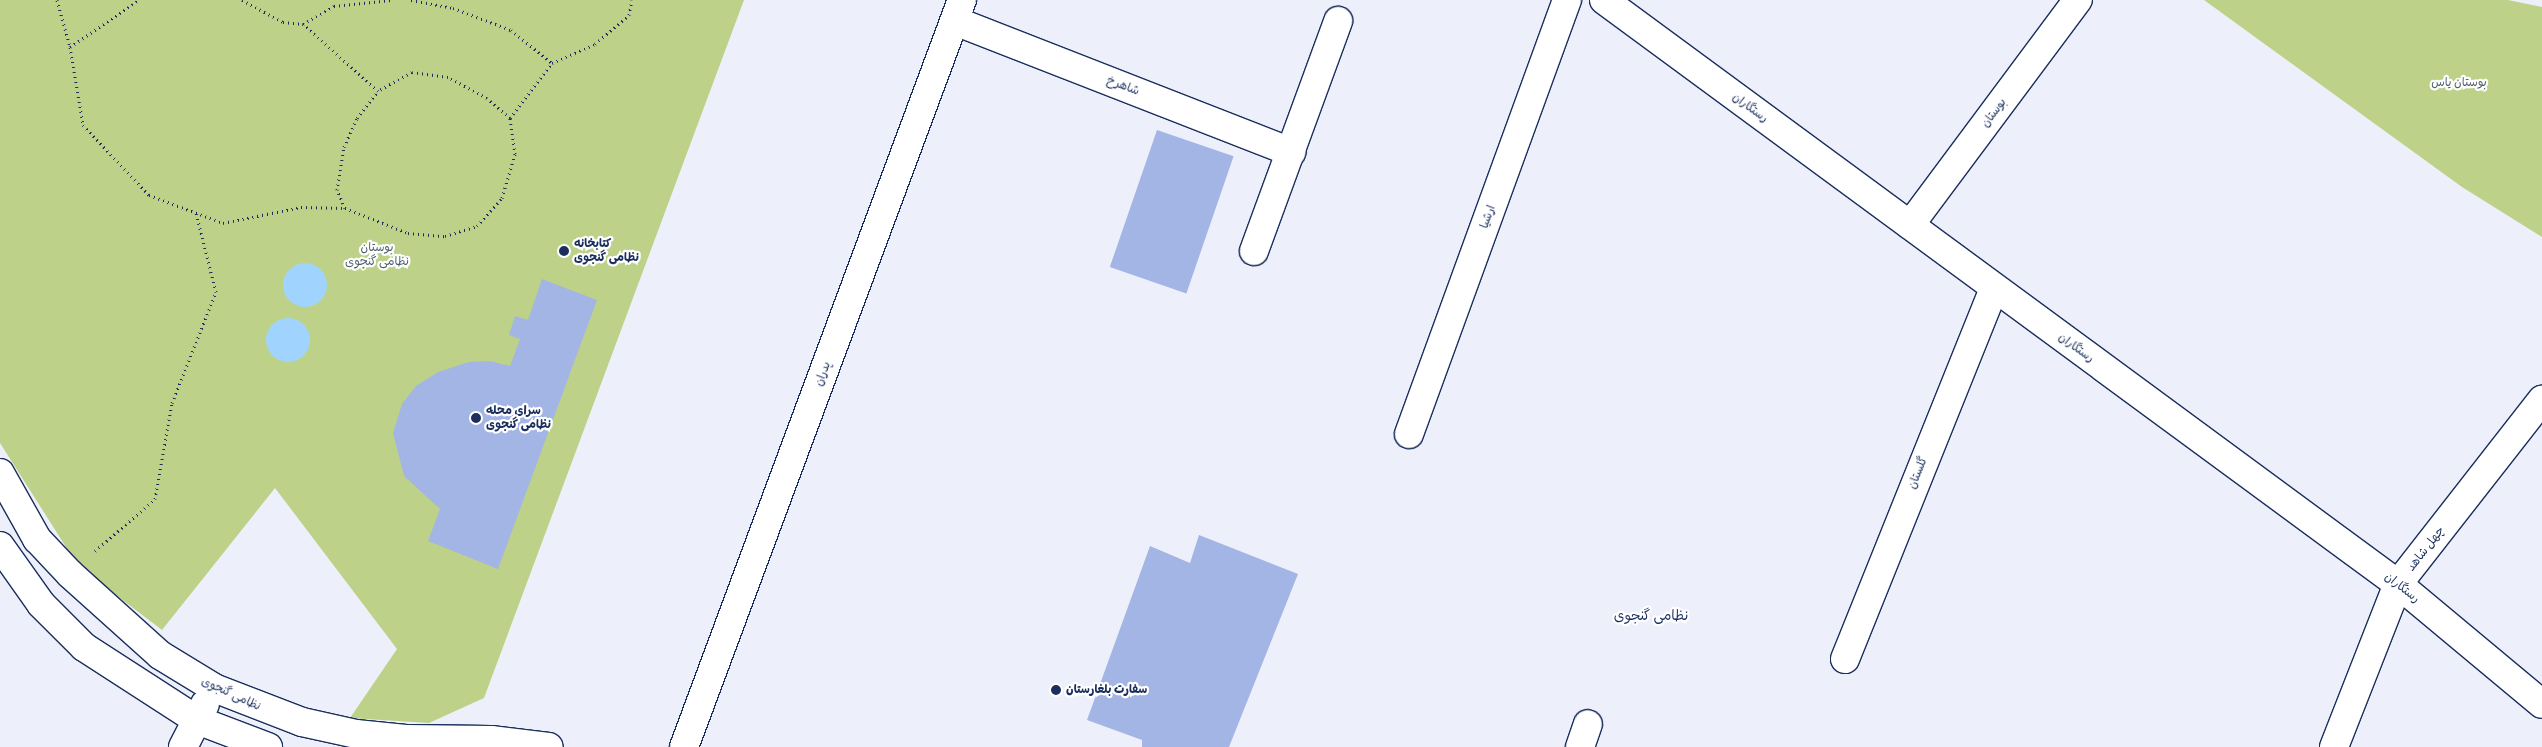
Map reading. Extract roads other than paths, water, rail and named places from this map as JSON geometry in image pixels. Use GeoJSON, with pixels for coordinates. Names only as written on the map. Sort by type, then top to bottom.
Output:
{"type":"FeatureCollection","features":[{"type":"Feature","properties":{"kind":"street","name":"ارشیا"},"geometry":{"type":"LineString","coordinates":[[1409,434],[1567,0]]}},
{"type":"Feature","properties":{"kind":"street","name":"رستگاران"},"geometry":{"type":"LineString","coordinates":[[1604,0],[2398,584],[2542,704]]}},
{"type":"Feature","properties":{"kind":"street","name":"بوستان"},"geometry":{"type":"LineString","coordinates":[[1910,225],[2078,0]]}},
{"type":"Feature","properties":{"kind":"street","name":"شاهرخ"},"geometry":{"type":"LineString","coordinates":[[958,10],[1291,152]]}},
{"type":"Feature","properties":{"kind":"street","name":"پدران"},"geometry":{"type":"LineString","coordinates":[[684,747],[958,10]]}},
{"type":"Feature","properties":{"kind":"street"},"geometry":{"type":"LineString","coordinates":[[1254,251],[1338,21]]}},
{"type":"Feature","properties":{"kind":"street","name":"گلستان"},"geometry":{"type":"LineString","coordinates":[[1845,659],[1994,288]]}},
{"type":"Feature","properties":{"kind":"street","name":"چهل شاهد"},"geometry":{"type":"LineString","coordinates":[[2334,747],[2398,584],[2542,400]]}},
{"type":"Feature","properties":{"kind":"street","name":"نظامی گنجوی"},"geometry":{"type":"LineString","coordinates":[[0,473],[37,539],[70,574],[160,655],[214,688],[302,722],[356,734],[406,739],[549,747]]}},
{"type":"Feature","properties":{"kind":"street"},"geometry":{"type":"LineString","coordinates":[[0,546],[41,604],[84,647],[197,720],[268,747]]}},
{"type":"Feature","properties":{"kind":"street"},"geometry":{"type":"LineString","coordinates":[[183,747],[214,688]]}},
{"type":"Feature","properties":{"kind":"water"},"geometry":{"type":"Polygon","coordinates":[[[301,263],[309,263],[321,269],[327,285],[321,301],[309,307],[301,307],[289,301],[283,289],[283,281],[289,269],[301,263]]]}},
{"type":"Feature","properties":{"kind":"water"},"geometry":{"type":"Polygon","coordinates":[[[284,318],[292,318],[304,324],[310,340],[304,356],[292,362],[284,362],[272,356],[266,344],[266,336],[272,324],[284,318]]]}},
{"type":"Feature","properties":{"kind":"place","name":"كتابخانه نظامی گنجوی"},"geometry":{"type":"Point","coordinates":[564,251]}},
{"type":"Feature","properties":{"kind":"place","name":"سرای محله نظامی گنجوی"},"geometry":{"type":"Point","coordinates":[476,418]}},
{"type":"Feature","properties":{"kind":"place","name":"سفارت بلغارستان"},"geometry":{"type":"Point","coordinates":[1056,690]}},
{"type":"Feature","properties":{"kind":"district","name":"نظامی گنجوی"},"geometry":{"type":"Point","coordinates":[1651,616]}},
{"type":"Feature","properties":{"kind":"park label","name":"بوستان یاس"},"geometry":{"type":"Point","coordinates":[2459,83]}},
{"type":"Feature","properties":{"kind":"park label","name":"بوستان نظامی گنجوی"},"geometry":{"type":"Point","coordinates":[377,255]}}]}
